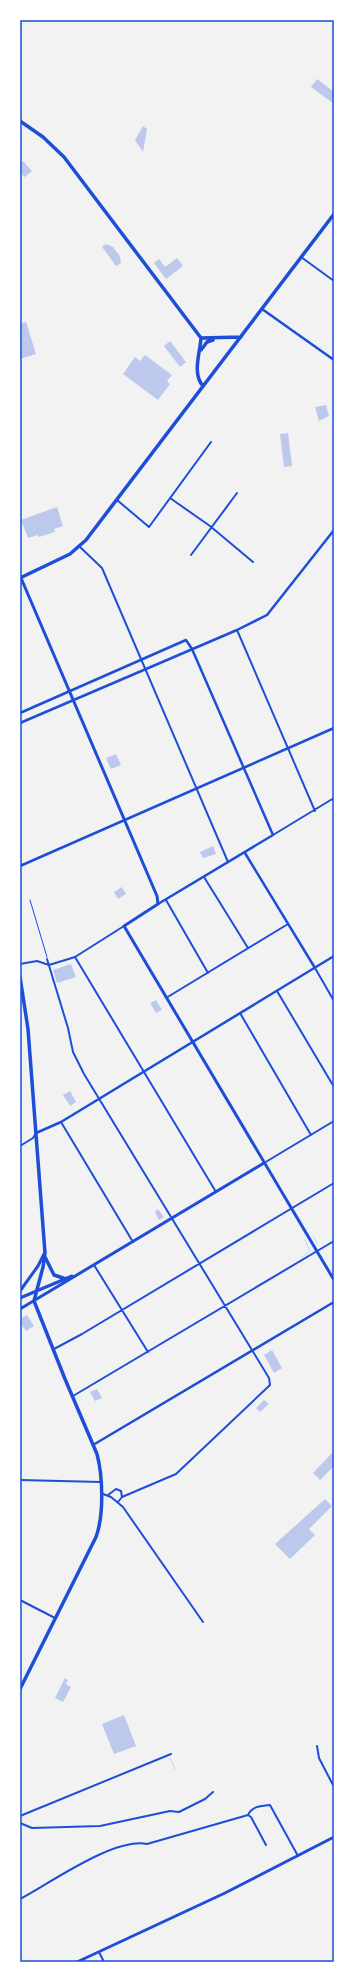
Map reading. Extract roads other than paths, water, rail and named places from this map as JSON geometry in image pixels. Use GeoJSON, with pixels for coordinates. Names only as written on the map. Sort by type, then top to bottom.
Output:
{"type":"FeatureCollection","features":[{"type":"Feature","properties":{"kind":"main road"},"geometry":{"type":"LineString","coordinates":[[20,121],[43,137],[64,157],[201,338],[198,374],[199,382],[203,386]]}},
{"type":"Feature","properties":{"kind":"main road"},"geometry":{"type":"LineString","coordinates":[[334,214],[80,547],[58,560],[20,578],[154,888],[158,904],[124,926],[334,1280]]}},
{"type":"Feature","properties":{"kind":"main road"},"geometry":{"type":"LineString","coordinates":[[200,351],[206,342],[229,336],[241,337]]}},
{"type":"Feature","properties":{"kind":"main road"},"geometry":{"type":"LineString","coordinates":[[201,338],[219,338]]}},
{"type":"Feature","properties":{"kind":"main road"},"geometry":{"type":"LineString","coordinates":[[20,976],[28,1029],[45,1255],[34,1301],[52,1350],[94,1445],[99,1463],[101,1482],[98,1531],[20,1689]]}},
{"type":"Feature","properties":{"kind":"main road"},"geometry":{"type":"LineString","coordinates":[[20,1298],[37,1292],[94,1265],[264,1163]]}},
{"type":"Feature","properties":{"kind":"main road"},"geometry":{"type":"LineString","coordinates":[[45,1255],[54,1275],[66,1279]]}},
{"type":"Feature","properties":{"kind":"main road"},"geometry":{"type":"LineString","coordinates":[[20,1291],[45,1255]]}},
{"type":"Feature","properties":{"kind":"main road"},"geometry":{"type":"LineString","coordinates":[[20,1309],[81,1272]]}},
{"type":"Feature","properties":{"kind":"main road"},"geometry":{"type":"LineString","coordinates":[[77,1962],[212,1899],[334,1837]]}},
{"type":"Feature","properties":{"kind":"street"},"geometry":{"type":"LineString","coordinates":[[301,257],[334,281]]}},
{"type":"Feature","properties":{"kind":"street"},"geometry":{"type":"LineString","coordinates":[[262,309],[334,360]]}},
{"type":"Feature","properties":{"kind":"street"},"geometry":{"type":"LineString","coordinates":[[117,500],[149,527],[211,442]]}},
{"type":"Feature","properties":{"kind":"street"},"geometry":{"type":"LineString","coordinates":[[191,556],[237,493]]}},
{"type":"Feature","properties":{"kind":"street"},"geometry":{"type":"LineString","coordinates":[[170,498],[210,526],[253,562]]}},
{"type":"Feature","properties":{"kind":"street"},"geometry":{"type":"LineString","coordinates":[[20,724],[237,630],[267,615],[334,530]]}},
{"type":"Feature","properties":{"kind":"street"},"geometry":{"type":"LineString","coordinates":[[80,547],[102,568],[229,863]]}},
{"type":"Feature","properties":{"kind":"street"},"geometry":{"type":"LineString","coordinates":[[237,630],[315,811]]}},
{"type":"Feature","properties":{"kind":"street"},"geometry":{"type":"LineString","coordinates":[[20,713],[186,640],[192,649],[273,835]]}},
{"type":"Feature","properties":{"kind":"street"},"geometry":{"type":"LineString","coordinates":[[20,866],[334,728]]}},
{"type":"Feature","properties":{"kind":"street"},"geometry":{"type":"LineString","coordinates":[[158,904],[229,863],[334,798]]}},
{"type":"Feature","properties":{"kind":"street"},"geometry":{"type":"LineString","coordinates":[[245,853],[334,1001]]}},
{"type":"Feature","properties":{"kind":"street"},"geometry":{"type":"LineString","coordinates":[[204,877],[248,948]]}},
{"type":"Feature","properties":{"kind":"street"},"geometry":{"type":"LineString","coordinates":[[166,900],[208,973]]}},
{"type":"Feature","properties":{"kind":"street"},"geometry":{"type":"LineString","coordinates":[[166,998],[288,924]]}},
{"type":"Feature","properties":{"kind":"street"},"geometry":{"type":"LineString","coordinates":[[20,964],[36,961],[49,965],[75,957],[124,926]]}},
{"type":"Feature","properties":{"kind":"street"},"geometry":{"type":"LineString","coordinates":[[20,1146],[32,1138],[36,1133],[61,1122],[334,956]]}},
{"type":"Feature","properties":{"kind":"street"},"geometry":{"type":"LineString","coordinates":[[75,957],[216,1192]]}},
{"type":"Feature","properties":{"kind":"street"},"geometry":{"type":"LineString","coordinates":[[47,959],[73,1052],[172,1219],[269,1378],[270,1385],[176,1474],[122,1497],[118,1502]]}},
{"type":"Feature","properties":{"kind":"street"},"geometry":{"type":"LineString","coordinates":[[277,991],[334,1087]]}},
{"type":"Feature","properties":{"kind":"street"},"geometry":{"type":"LineString","coordinates":[[240,1013],[311,1135]]}},
{"type":"Feature","properties":{"kind":"street"},"geometry":{"type":"LineString","coordinates":[[264,1163],[334,1121]]}},
{"type":"Feature","properties":{"kind":"street"},"geometry":{"type":"LineString","coordinates":[[61,1122],[133,1242]]}},
{"type":"Feature","properties":{"kind":"street"},"geometry":{"type":"LineString","coordinates":[[52,1350],[82,1334],[334,1183]]}},
{"type":"Feature","properties":{"kind":"street"},"geometry":{"type":"LineString","coordinates":[[72,1397],[334,1241]]}},
{"type":"Feature","properties":{"kind":"street"},"geometry":{"type":"LineString","coordinates":[[94,1265],[148,1353]]}},
{"type":"Feature","properties":{"kind":"street"},"geometry":{"type":"LineString","coordinates":[[94,1445],[334,1302]]}},
{"type":"Feature","properties":{"kind":"street"},"geometry":{"type":"LineString","coordinates":[[20,1480],[101,1482]]}},
{"type":"Feature","properties":{"kind":"street"},"geometry":{"type":"LineString","coordinates":[[108,1495],[118,1489],[121,1491],[122,1497]]}},
{"type":"Feature","properties":{"kind":"street"},"geometry":{"type":"LineString","coordinates":[[101,1494],[108,1495],[118,1502],[203,1622]]}},
{"type":"Feature","properties":{"kind":"street"},"geometry":{"type":"LineString","coordinates":[[20,1600],[55,1618]]}},
{"type":"Feature","properties":{"kind":"street"},"geometry":{"type":"LineString","coordinates":[[317,1746],[325,1772],[334,1787]]}},
{"type":"Feature","properties":{"kind":"street"},"geometry":{"type":"LineString","coordinates":[[20,1816],[170,1754]]}},
{"type":"Feature","properties":{"kind":"street"},"geometry":{"type":"LineString","coordinates":[[20,1823],[32,1828],[100,1826],[170,1811],[179,1812],[213,1792]]}},
{"type":"Feature","properties":{"kind":"street"},"geometry":{"type":"LineString","coordinates":[[20,1900],[68,1870],[118,1847],[136,1842],[147,1844],[248,1815],[250,1810],[257,1806],[270,1805],[298,1856]]}},
{"type":"Feature","properties":{"kind":"street"},"geometry":{"type":"LineString","coordinates":[[248,1815],[251,1816],[266,1845]]}},
{"type":"Feature","properties":{"kind":"street"},"geometry":{"type":"LineString","coordinates":[[99,1952],[104,1962]]}},
{"type":"Feature","properties":{"kind":"waterway"},"geometry":{"type":"LineString","coordinates":[[313,1236],[318,1245]]}},
{"type":"Feature","properties":{"kind":"waterway"},"geometry":{"type":"LineString","coordinates":[[305,1240],[310,1251]]}},
{"type":"Feature","properties":{"kind":"waterway"},"geometry":{"type":"LineString","coordinates":[[302,1257],[309,1252]]}},
{"type":"Feature","properties":{"kind":"waterway"},"geometry":{"type":"LineString","coordinates":[[170,1758],[175,1769]]}}]}
